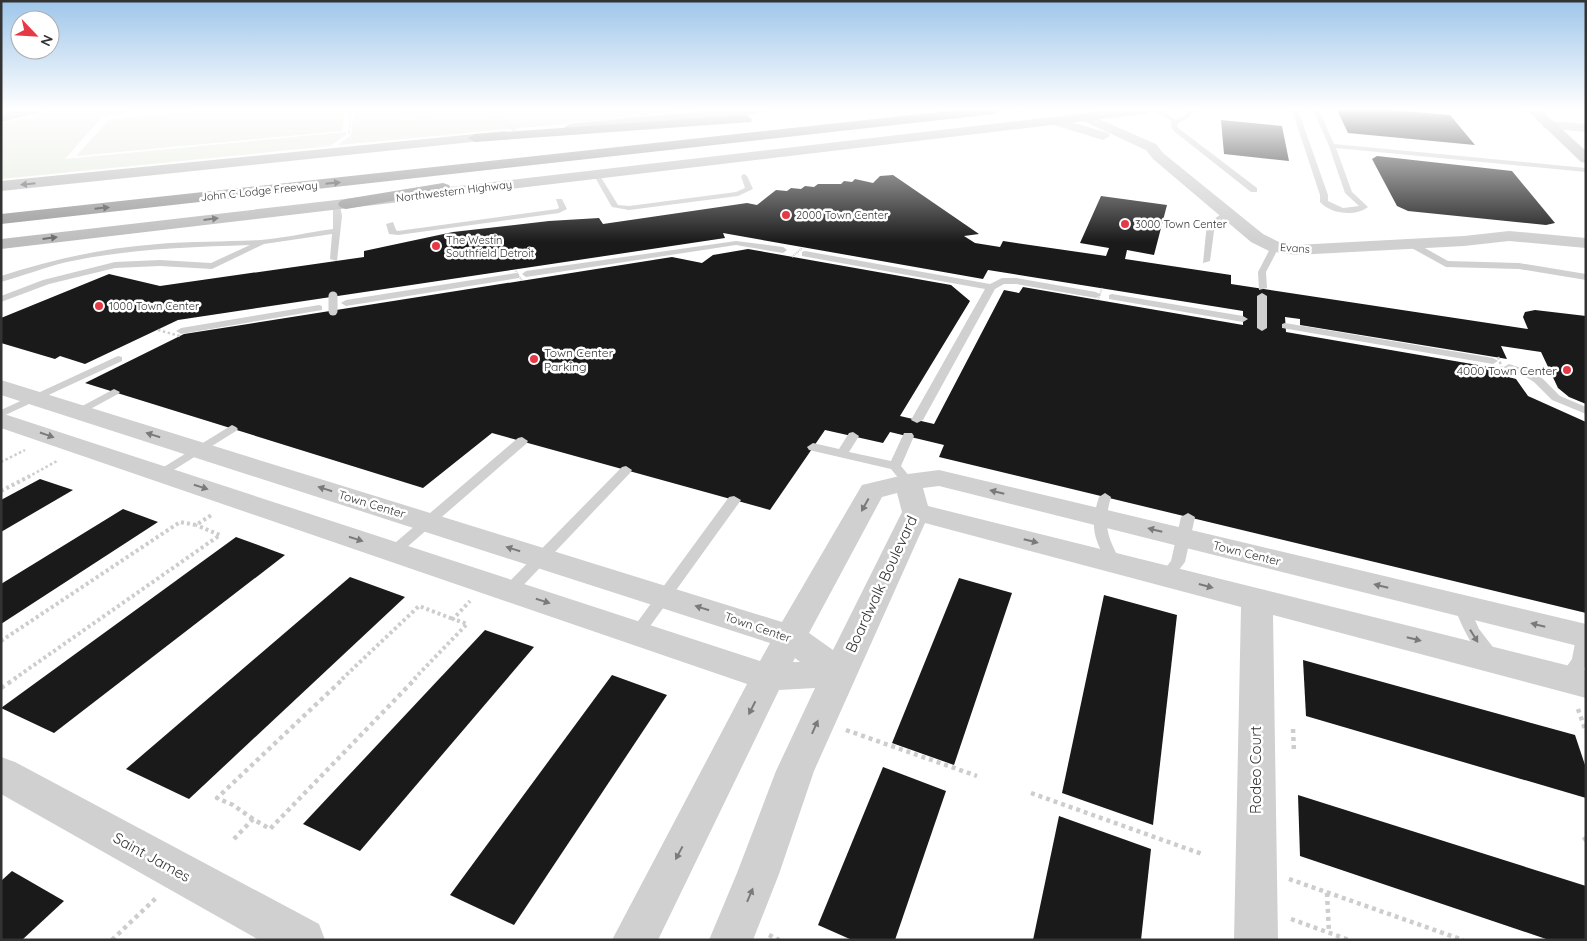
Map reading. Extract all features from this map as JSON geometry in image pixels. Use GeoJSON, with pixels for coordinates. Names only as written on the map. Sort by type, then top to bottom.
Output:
{"type":"FeatureCollection","features":[{"type":"Feature","properties":{"kind":"highway","name":"John C Lodge Freeway"},"geometry":{"type":"LineString","coordinates":[[1,206],[483,154]]}},
{"type":"Feature","properties":{"kind":"highway","name":"John C Lodge Freeway"},"geometry":{"type":"LineString","coordinates":[[1,219],[595,154]]}},
{"type":"Feature","properties":{"kind":"highway"},"geometry":{"type":"LineString","coordinates":[[341,204],[662,154]]}},
{"type":"Feature","properties":{"kind":"main road"},"geometry":{"type":"LineString","coordinates":[[1,186],[318,154]]}},
{"type":"Feature","properties":{"kind":"main road","name":"Northwestern Highway"},"geometry":{"type":"LineString","coordinates":[[1,244],[770,154]]}},
{"type":"Feature","properties":{"kind":"street","name":"Evans"},"geometry":{"type":"LineString","coordinates":[[1153,154],[1158,156],[1256,238],[1275,247],[1296,250],[1464,241],[1586,253]]}},
{"type":"Feature","properties":{"kind":"street","name":"Evans"},"geometry":{"type":"LineString","coordinates":[[1464,241],[1482,237],[1501,236],[1586,243]]}},
{"type":"Feature","properties":{"kind":"street","name":"Town Center"},"geometry":{"type":"LineString","coordinates":[[1,387],[791,637],[839,673]]}},
{"type":"Feature","properties":{"kind":"street"},"geometry":{"type":"LineString","coordinates":[[1,420],[768,677],[839,673]]}},
{"type":"Feature","properties":{"kind":"street","name":"Town Center"},"geometry":{"type":"LineString","coordinates":[[906,487],[939,478],[1102,507],[1186,527],[1462,606],[1584,636]]}},
{"type":"Feature","properties":{"kind":"street"},"geometry":{"type":"LineString","coordinates":[[634,940],[768,677],[872,491],[906,487],[1114,562],[1496,660],[1576,689]]}},
{"type":"Feature","properties":{"kind":"street","name":"Boardwalk Boulevard"},"geometry":{"type":"LineString","coordinates":[[731,940],[758,874],[795,771],[839,673],[906,487]]}},
{"type":"Feature","properties":{"kind":"street","name":"Rodeo Court"},"geometry":{"type":"LineString","coordinates":[[1256,940],[1257,599]]}},
{"type":"Feature","properties":{"kind":"street","name":"Saint James"},"geometry":{"type":"LineString","coordinates":[[1,774],[303,940]]}},
{"type":"Feature","properties":{"kind":"lane"},"geometry":{"type":"LineString","coordinates":[[1207,154],[1254,190]]}},
{"type":"Feature","properties":{"kind":"lane"},"geometry":{"type":"LineString","coordinates":[[1310,154],[1324,195],[1324,202],[1330,207],[1343,210],[1364,207],[1349,193],[1335,154]]}},
{"type":"Feature","properties":{"kind":"lane"},"geometry":{"type":"LineString","coordinates":[[1416,154],[1586,170]]}},
{"type":"Feature","properties":{"kind":"lane"},"geometry":{"type":"LineString","coordinates":[[596,174],[616,207],[629,208],[738,194],[749,189],[744,176]]}},
{"type":"Feature","properties":{"kind":"lane"},"geometry":{"type":"LineString","coordinates":[[390,224],[392,232],[398,233],[559,211],[563,209],[559,201]]}},
{"type":"Feature","properties":{"kind":"lane"},"geometry":{"type":"LineString","coordinates":[[334,259],[335,231],[341,204]]}},
{"type":"Feature","properties":{"kind":"lane"},"geometry":{"type":"LineString","coordinates":[[513,207],[518,216]]}},
{"type":"Feature","properties":{"kind":"lane"},"geometry":{"type":"LineString","coordinates":[[1206,261],[1211,223],[1228,214]]}},
{"type":"Feature","properties":{"kind":"lane"},"geometry":{"type":"LineString","coordinates":[[441,217],[443,226]]}},
{"type":"Feature","properties":{"kind":"lane"},"geometry":{"type":"LineString","coordinates":[[1,279],[27,269],[86,254],[134,247],[262,242],[335,231]]}},
{"type":"Feature","properties":{"kind":"lane"},"geometry":{"type":"LineString","coordinates":[[1,299],[46,282],[115,265],[160,263],[212,266],[262,242]]}},
{"type":"Feature","properties":{"kind":"lane"},"geometry":{"type":"LineString","coordinates":[[346,303],[736,243],[783,250]]}},
{"type":"Feature","properties":{"kind":"lane"},"geometry":{"type":"LineString","coordinates":[[1411,244],[1446,264],[1510,266],[1586,277]]}},
{"type":"Feature","properties":{"kind":"lane"},"geometry":{"type":"LineString","coordinates":[[1262,328],[1262,272],[1275,247]]}},
{"type":"Feature","properties":{"kind":"lane"},"geometry":{"type":"LineString","coordinates":[[804,251],[991,287],[1002,282],[1016,282],[1099,294]]}},
{"type":"Feature","properties":{"kind":"lane"},"geometry":{"type":"LineString","coordinates":[[917,420],[991,287]]}},
{"type":"Feature","properties":{"kind":"lane"},"geometry":{"type":"LineString","coordinates":[[333,296],[333,311]]}},
{"type":"Feature","properties":{"kind":"lane"},"geometry":{"type":"LineString","coordinates":[[1112,297],[1243,319]]}},
{"type":"Feature","properties":{"kind":"lane"},"geometry":{"type":"LineString","coordinates":[[180,333],[319,308]]}},
{"type":"Feature","properties":{"kind":"lane"},"geometry":{"type":"LineString","coordinates":[[1285,326],[1495,359]]}},
{"type":"Feature","properties":{"kind":"lane"},"geometry":{"type":"LineString","coordinates":[[1,414],[118,359]]}},
{"type":"Feature","properties":{"kind":"lane"},"geometry":{"type":"LineString","coordinates":[[1507,371],[1527,373],[1538,380],[1556,398],[1586,412]]}},
{"type":"Feature","properties":{"kind":"lane"},"geometry":{"type":"LineString","coordinates":[[79,411],[114,392]]}},
{"type":"Feature","properties":{"kind":"lane"},"geometry":{"type":"LineString","coordinates":[[160,473],[232,429]]}},
{"type":"Feature","properties":{"kind":"lane"},"geometry":{"type":"LineString","coordinates":[[842,454],[853,436]]}},
{"type":"Feature","properties":{"kind":"lane"},"geometry":{"type":"LineString","coordinates":[[813,447],[842,454],[906,487],[908,436]]}},
{"type":"Feature","properties":{"kind":"lane"},"geometry":{"type":"LineString","coordinates":[[394,551],[522,441]]}},
{"type":"Feature","properties":{"kind":"lane"},"geometry":{"type":"LineString","coordinates":[[510,590],[626,470]]}},
{"type":"Feature","properties":{"kind":"lane"},"geometry":{"type":"LineString","coordinates":[[638,632],[734,500]]}},
{"type":"Feature","properties":{"kind":"lane"},"geometry":{"type":"LineString","coordinates":[[1102,507],[1100,537],[1114,562]]}},
{"type":"Feature","properties":{"kind":"lane"},"geometry":{"type":"LineString","coordinates":[[1166,576],[1178,562],[1186,527]]}},
{"type":"Feature","properties":{"kind":"lane"},"geometry":{"type":"LineString","coordinates":[[1462,606],[1469,627],[1478,642],[1496,660]]}},
{"type":"Feature","properties":{"kind":"lane"},"geometry":{"type":"LineString","coordinates":[[1576,689],[1577,665],[1585,651],[1584,636]]}},
{"type":"Feature","properties":{"kind":"path"},"geometry":{"type":"LineString","coordinates":[[792,257],[804,251]]}},
{"type":"Feature","properties":{"kind":"path"},"geometry":{"type":"LineString","coordinates":[[158,330],[180,333]]}},
{"type":"Feature","properties":{"kind":"path"},"geometry":{"type":"LineString","coordinates":[[1495,359],[1507,371]]}},
{"type":"Feature","properties":{"kind":"path"},"geometry":{"type":"LineString","coordinates":[[1,462],[27,449]]}},
{"type":"Feature","properties":{"kind":"path"},"geometry":{"type":"LineString","coordinates":[[1,491],[59,460]]}},
{"type":"Feature","properties":{"kind":"path"},"geometry":{"type":"LineString","coordinates":[[196,525],[221,508]]}},
{"type":"Feature","properties":{"kind":"path"},"geometry":{"type":"LineString","coordinates":[[1,641],[180,522],[196,525],[220,535],[1,688]]}},
{"type":"Feature","properties":{"kind":"path"},"geometry":{"type":"LineString","coordinates":[[453,619],[475,596]]}},
{"type":"Feature","properties":{"kind":"path"},"geometry":{"type":"LineString","coordinates":[[419,606],[467,624],[270,829],[253,819],[233,805],[217,798],[419,606]]}},
{"type":"Feature","properties":{"kind":"path"},"geometry":{"type":"LineString","coordinates":[[1576,689],[1586,732]]}},
{"type":"Feature","properties":{"kind":"path"},"geometry":{"type":"LineString","coordinates":[[1293,729],[1294,752]]}},
{"type":"Feature","properties":{"kind":"path"},"geometry":{"type":"LineString","coordinates":[[845,730],[977,776]]}},
{"type":"Feature","properties":{"kind":"path"},"geometry":{"type":"LineString","coordinates":[[1031,792],[1202,854]]}},
{"type":"Feature","properties":{"kind":"path"},"geometry":{"type":"LineString","coordinates":[[234,839],[253,819]]}},
{"type":"Feature","properties":{"kind":"path"},"geometry":{"type":"LineString","coordinates":[[1286,878],[1463,940]]}},
{"type":"Feature","properties":{"kind":"path"},"geometry":{"type":"LineString","coordinates":[[1327,893],[1329,933]]}},
{"type":"Feature","properties":{"kind":"path"},"geometry":{"type":"LineString","coordinates":[[112,940],[157,896]]}},
{"type":"Feature","properties":{"kind":"path"},"geometry":{"type":"LineString","coordinates":[[1286,917],[1349,940]]}},
{"type":"Feature","properties":{"kind":"path"},"geometry":{"type":"LineString","coordinates":[[766,934],[779,940]]}},
{"type":"Feature","properties":{"kind":"shaded area"},"geometry":{"type":"Polygon","coordinates":[[[1,154],[69,154],[65,159],[118,154],[251,154],[1,179],[1,154]]]}},
{"type":"Feature","properties":{"kind":"shaded area"},"geometry":{"type":"Polygon","coordinates":[[[78,154],[98,154],[76,156],[78,154]]]}},
{"type":"Feature","properties":{"kind":"building"},"geometry":{"type":"Polygon","coordinates":[[[1224,154],[1288,154],[1289,161],[1224,154]]]}},
{"type":"Feature","properties":{"kind":"building"},"geometry":{"type":"Polygon","coordinates":[[[1377,156],[1512,171],[1555,223],[1546,225],[1408,211],[1397,206],[1372,159],[1377,156]]]}},
{"type":"Feature","properties":{"kind":"building"},"geometry":{"type":"Polygon","coordinates":[[[893,175],[979,234],[964,236],[975,243],[1000,247],[1003,241],[1106,256],[1109,248],[1080,243],[1101,196],[1167,205],[1154,255],[1127,250],[1125,259],[1231,275],[1231,284],[1528,329],[1523,317],[1525,312],[1535,310],[1586,316],[1586,404],[1569,397],[1558,388],[1541,352],[1501,346],[1507,359],[1300,325],[1300,319],[1285,317],[1286,332],[1501,369],[1505,376],[1516,379],[1528,396],[1586,422],[1586,613],[939,457],[944,445],[890,432],[883,443],[825,430],[770,510],[492,433],[423,488],[85,383],[184,334],[672,257],[702,263],[713,255],[748,249],[951,285],[970,301],[900,416],[934,424],[1004,290],[1019,293],[1023,287],[1243,325],[1243,311],[988,270],[983,279],[723,233],[725,238],[178,320],[85,364],[60,356],[55,359],[1,343],[1,318],[109,274],[160,286],[364,257],[364,251],[453,232],[549,221],[599,218],[603,224],[747,203],[757,205],[776,190],[801,189],[805,186],[814,187],[818,184],[841,184],[844,181],[852,182],[855,179],[873,183],[880,176],[893,175]]]}},
{"type":"Feature","properties":{"kind":"building"},"geometry":{"type":"Polygon","coordinates":[[[40,479],[73,490],[1,532],[1,500],[40,479]]]}},
{"type":"Feature","properties":{"kind":"building"},"geometry":{"type":"Polygon","coordinates":[[[123,509],[158,522],[1,624],[1,584],[123,509]]]}},
{"type":"Feature","properties":{"kind":"building"},"geometry":{"type":"Polygon","coordinates":[[[236,537],[285,555],[54,733],[1,708],[236,537]]]}},
{"type":"Feature","properties":{"kind":"building"},"geometry":{"type":"Polygon","coordinates":[[[350,577],[405,597],[189,799],[126,769],[350,577]]]}},
{"type":"Feature","properties":{"kind":"building"},"geometry":{"type":"Polygon","coordinates":[[[959,578],[1012,593],[954,765],[892,743],[959,578]]]}},
{"type":"Feature","properties":{"kind":"building"},"geometry":{"type":"Polygon","coordinates":[[[1104,595],[1177,615],[1153,825],[1062,793],[1104,595]]]}},
{"type":"Feature","properties":{"kind":"building"},"geometry":{"type":"Polygon","coordinates":[[[485,630],[534,647],[360,851],[303,824],[485,630]]]}},
{"type":"Feature","properties":{"kind":"building"},"geometry":{"type":"Polygon","coordinates":[[[1303,660],[1575,735],[1586,768],[1586,798],[1306,716],[1303,660]]]}},
{"type":"Feature","properties":{"kind":"building"},"geometry":{"type":"Polygon","coordinates":[[[612,675],[667,695],[514,925],[450,895],[612,675]]]}},
{"type":"Feature","properties":{"kind":"building"},"geometry":{"type":"Polygon","coordinates":[[[883,767],[946,791],[895,940],[852,940],[818,925],[883,767]]]}},
{"type":"Feature","properties":{"kind":"building"},"geometry":{"type":"Polygon","coordinates":[[[1298,795],[1586,886],[1586,940],[1549,940],[1300,856],[1298,795]]]}},
{"type":"Feature","properties":{"kind":"building"},"geometry":{"type":"Polygon","coordinates":[[[1059,816],[1151,849],[1141,940],[1033,940],[1059,816]]]}},
{"type":"Feature","properties":{"kind":"building"},"geometry":{"type":"Polygon","coordinates":[[[12,871],[64,901],[22,940],[1,940],[1,881],[12,871]]]}},
{"type":"Feature","properties":{"kind":"place","name":"2000 Town Center"},"geometry":{"type":"Point","coordinates":[786,215]}},
{"type":"Feature","properties":{"kind":"place","name":"3000 Town Center"},"geometry":{"type":"Point","coordinates":[1125,224]}},
{"type":"Feature","properties":{"kind":"place","name":"The Westin Southfield Detroit"},"geometry":{"type":"Point","coordinates":[436,246]}},
{"type":"Feature","properties":{"kind":"place","name":"1000 Town Center"},"geometry":{"type":"Point","coordinates":[99,306]}},
{"type":"Feature","properties":{"kind":"place","name":"Town Center Parking"},"geometry":{"type":"Point","coordinates":[534,359]}},
{"type":"Feature","properties":{"kind":"place","name":"4000 Town Center"},"geometry":{"type":"Point","coordinates":[1567,370]}}]}
